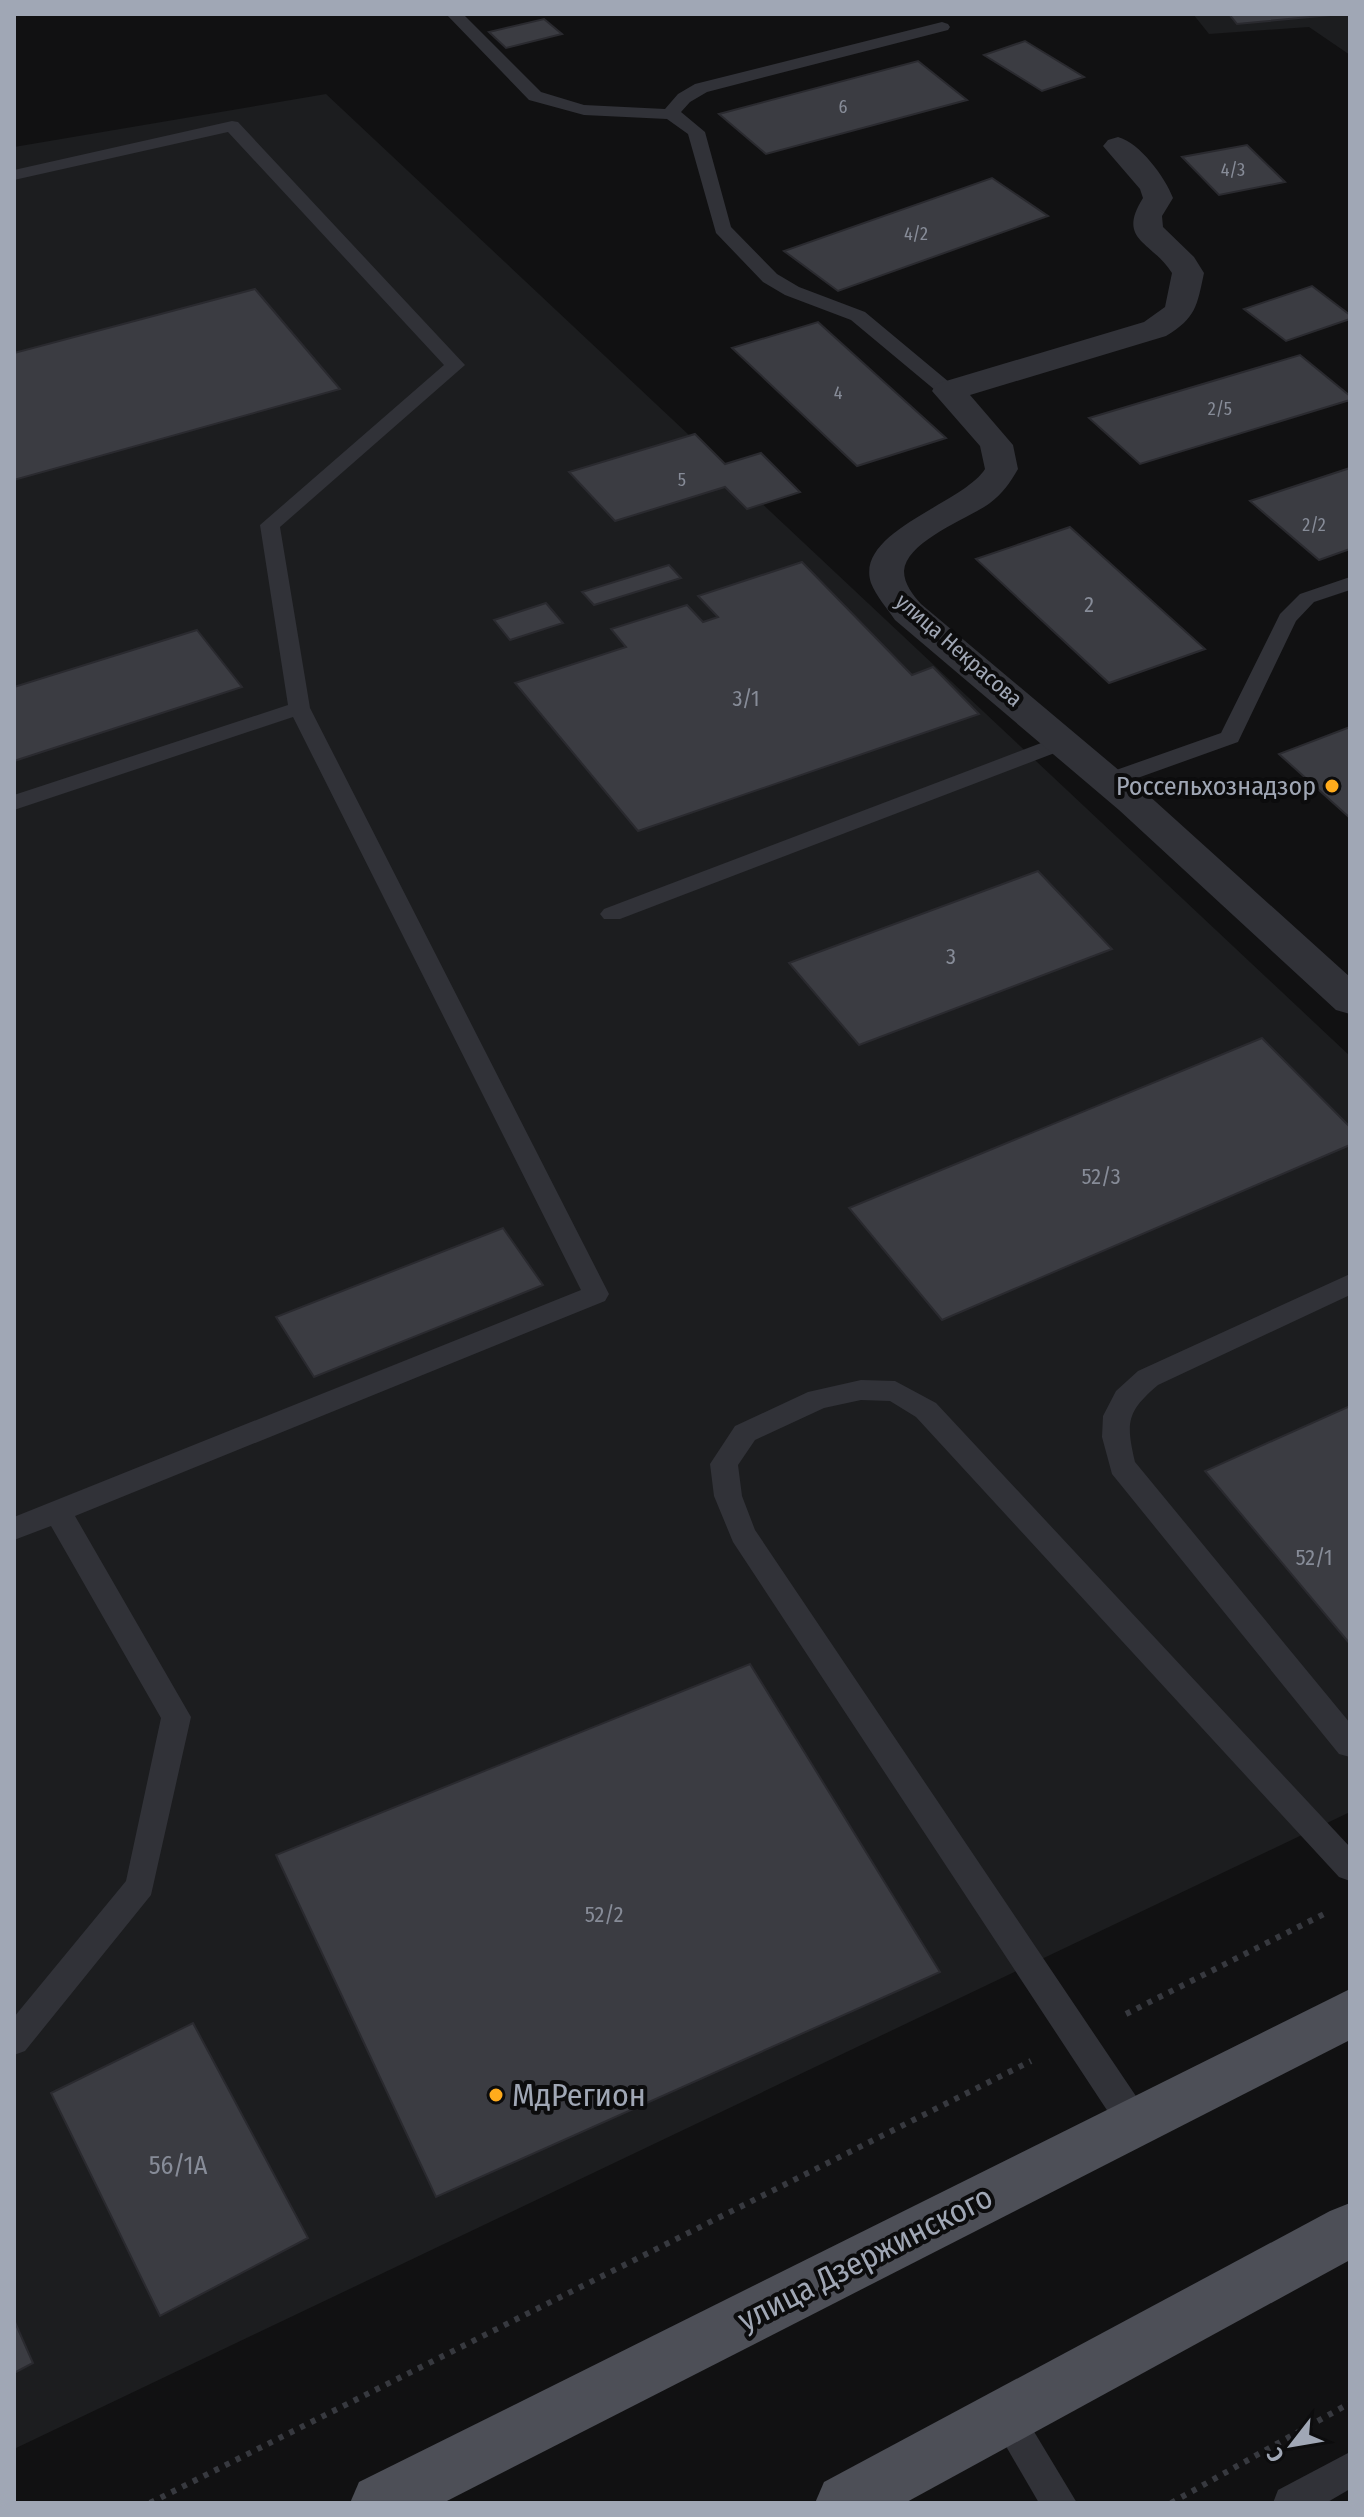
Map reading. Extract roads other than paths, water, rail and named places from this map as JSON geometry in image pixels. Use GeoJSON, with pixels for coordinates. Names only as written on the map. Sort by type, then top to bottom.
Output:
{"type":"FeatureCollection","features":[{"type":"Feature","properties":{"kind":"main road","name":"улица Дзержинского"},"geometry":{"type":"LineString","coordinates":[[380,2503],[1350,2013]]}},
{"type":"Feature","properties":{"kind":"main road"},"geometry":{"type":"LineString","coordinates":[[845,2503],[1350,2230]]}},
{"type":"Feature","properties":{"kind":"street"},"geometry":{"type":"LineString","coordinates":[[948,391],[1133,337],[1174,318],[1181,307],[1188,273],[1148,229],[1147,216],[1158,198],[1154,187],[1118,146]]}},
{"type":"Feature","properties":{"kind":"street","name":"улица Некрасова"},"geometry":{"type":"LineString","coordinates":[[948,391],[999,450],[1003,466],[994,484],[920,529],[897,548],[887,568],[891,590],[908,612],[1110,780],[1350,1000]]}},
{"type":"Feature","properties":{"kind":"lane"},"geometry":{"type":"LineString","coordinates":[[454,14],[535,96],[547,103],[670,114],[682,119],[696,132],[722,229],[770,278],[792,291],[858,316],[948,391]]}},
{"type":"Feature","properties":{"kind":"lane"},"geometry":{"type":"LineString","coordinates":[[670,114],[684,98],[701,88],[942,27]]}},
{"type":"Feature","properties":{"kind":"lane"},"geometry":{"type":"LineString","coordinates":[[14,175],[232,126],[455,365],[270,525],[299,708],[596,1294],[14,1529]]}},
{"type":"Feature","properties":{"kind":"lane"},"geometry":{"type":"LineString","coordinates":[[1110,780],[1230,737],[1287,618],[1307,598],[1350,583]]}},
{"type":"Feature","properties":{"kind":"lane"},"geometry":{"type":"LineString","coordinates":[[14,803],[299,708]]}},
{"type":"Feature","properties":{"kind":"lane"},"geometry":{"type":"LineString","coordinates":[[612,914],[1065,741]]}},
{"type":"Feature","properties":{"kind":"lane"},"geometry":{"type":"LineString","coordinates":[[1350,1284],[1148,1378],[1125,1396],[1113,1426],[1122,1466],[1350,1745]]}},
{"type":"Feature","properties":{"kind":"lane"},"geometry":{"type":"LineString","coordinates":[[1134,2122],[743,1534],[728,1496],[724,1464],[745,1433],[818,1399],[861,1390],[895,1391],[926,1410],[1350,1868]]}},
{"type":"Feature","properties":{"kind":"lane"},"geometry":{"type":"LineString","coordinates":[[14,2041],[140,1886],[176,1717],[57,1511]]}},
{"type":"Feature","properties":{"kind":"lane"},"geometry":{"type":"LineString","coordinates":[[1006,2417],[1059,2503]]}},
{"type":"Feature","properties":{"kind":"lane"},"geometry":{"type":"LineString","coordinates":[[1291,2503],[1350,2470]]}},
{"type":"Feature","properties":{"kind":"place","name":"Россельхознадзор"},"geometry":{"type":"Point","coordinates":[1332,786]}},
{"type":"Feature","properties":{"kind":"place","name":"МдРегион"},"geometry":{"type":"Point","coordinates":[496,2095]}}]}
